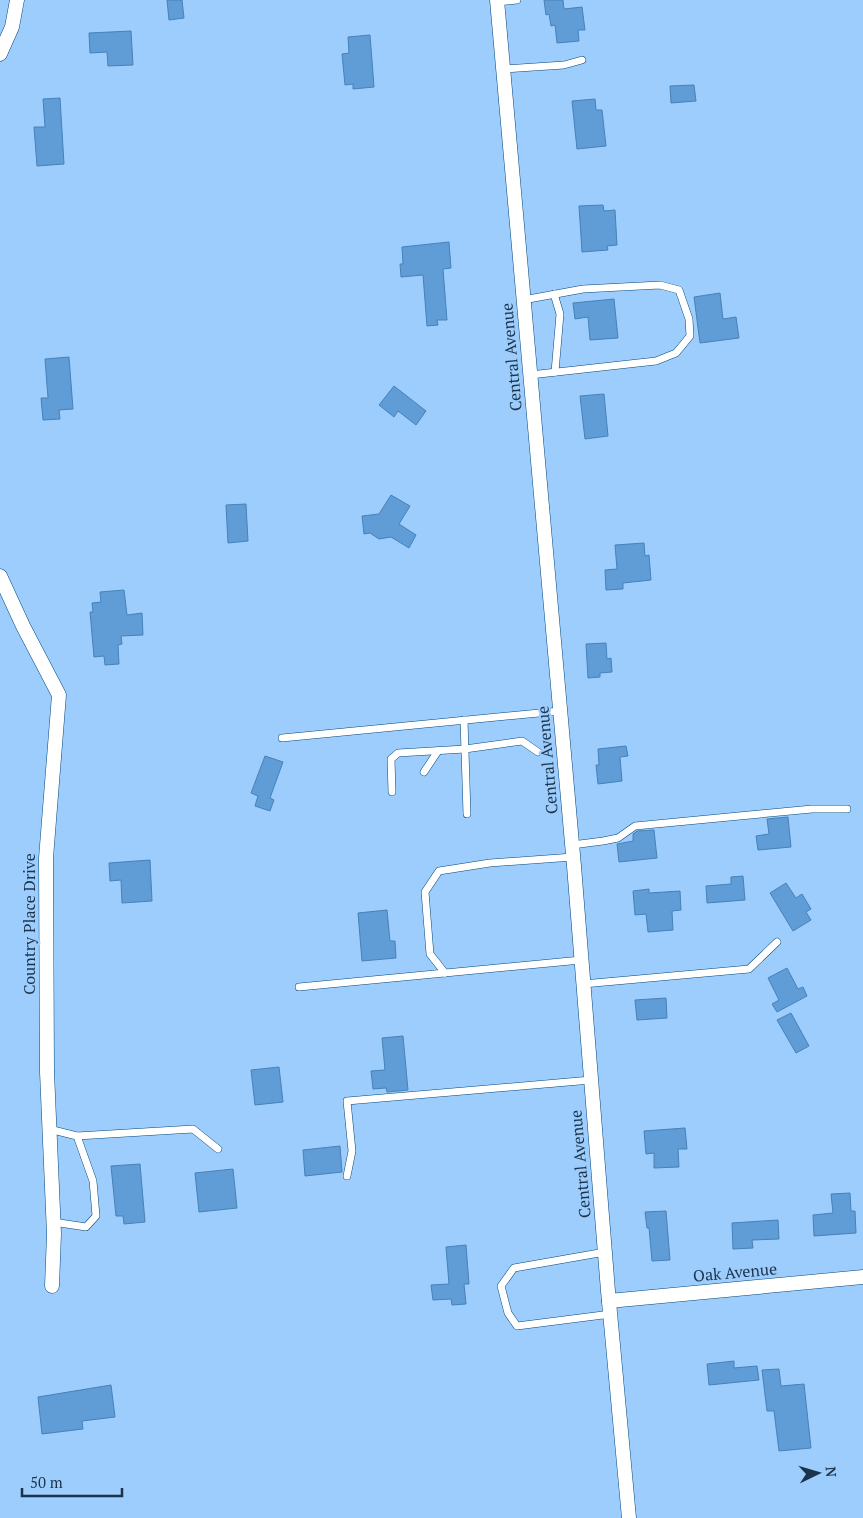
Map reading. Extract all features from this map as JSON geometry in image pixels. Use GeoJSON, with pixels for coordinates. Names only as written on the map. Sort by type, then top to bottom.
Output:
{"type":"FeatureCollection","features":[{"type":"Feature","properties":{"kind":"street"},"geometry":{"type":"LineString","coordinates":[[0,54],[12,27],[17,0]]}},
{"type":"Feature","properties":{"kind":"street","name":"Central Avenue"},"geometry":{"type":"LineString","coordinates":[[497,1],[629,1518]]}},
{"type":"Feature","properties":{"kind":"street","name":"Country Place Drive"},"geometry":{"type":"LineString","coordinates":[[0,576],[23,626],[59,695],[46,858],[47,1072],[53,1222],[52,1286]]}},
{"type":"Feature","properties":{"kind":"street","name":"Oak Avenue"},"geometry":{"type":"LineString","coordinates":[[610,1308],[863,1277]]}},
{"type":"Feature","properties":{"kind":"lane"},"geometry":{"type":"LineString","coordinates":[[497,1],[517,0]]}},
{"type":"Feature","properties":{"kind":"lane"},"geometry":{"type":"LineString","coordinates":[[503,69],[564,64],[582,60]]}},
{"type":"Feature","properties":{"kind":"lane"},"geometry":{"type":"LineString","coordinates":[[523,300],[583,289],[660,285],[679,290],[689,319],[690,336],[676,353],[656,361],[530,375]]}},
{"type":"Feature","properties":{"kind":"lane"},"geometry":{"type":"LineString","coordinates":[[554,294],[560,314],[555,372]]}},
{"type":"Feature","properties":{"kind":"lane"},"geometry":{"type":"LineString","coordinates":[[282,738],[560,711]]}},
{"type":"Feature","properties":{"kind":"lane"},"geometry":{"type":"LineString","coordinates":[[464,720],[467,814]]}},
{"type":"Feature","properties":{"kind":"lane"},"geometry":{"type":"LineString","coordinates":[[392,792],[391,759],[398,753],[465,749],[522,741],[538,752]]}},
{"type":"Feature","properties":{"kind":"lane"},"geometry":{"type":"LineString","coordinates":[[424,772],[438,751]]}},
{"type":"Feature","properties":{"kind":"lane"},"geometry":{"type":"LineString","coordinates":[[445,973],[430,954],[425,892],[439,871],[572,851],[618,838],[636,826],[812,809],[847,809]]}},
{"type":"Feature","properties":{"kind":"lane"},"geometry":{"type":"LineString","coordinates":[[584,984],[749,969],[777,942]]}},
{"type":"Feature","properties":{"kind":"lane"},"geometry":{"type":"LineString","coordinates":[[299,986],[581,960]]}},
{"type":"Feature","properties":{"kind":"lane"},"geometry":{"type":"LineString","coordinates":[[347,1176],[352,1150],[347,1101],[591,1080]]}},
{"type":"Feature","properties":{"kind":"lane"},"geometry":{"type":"LineString","coordinates":[[50,1129],[77,1136],[193,1129],[218,1149]]}},
{"type":"Feature","properties":{"kind":"lane"},"geometry":{"type":"LineString","coordinates":[[53,1222],[86,1227],[96,1216],[93,1181],[77,1136]]}},
{"type":"Feature","properties":{"kind":"lane"},"geometry":{"type":"LineString","coordinates":[[605,1252],[514,1268],[501,1286],[508,1313],[518,1326],[610,1308]]}},
{"type":"Feature","properties":{"kind":"building"},"geometry":{"type":"Polygon","coordinates":[[[167,0],[182,0],[184,18],[169,20],[167,0]]]}},
{"type":"Feature","properties":{"kind":"building"},"geometry":{"type":"Polygon","coordinates":[[[544,0],[563,0],[564,9],[582,7],[585,30],[578,30],[579,41],[557,43],[555,25],[551,26],[549,14],[546,15],[544,0]]]}},
{"type":"Feature","properties":{"kind":"building"},"geometry":{"type":"Polygon","coordinates":[[[131,31],[133,65],[108,66],[107,52],[90,53],[89,33],[131,31]]]}},
{"type":"Feature","properties":{"kind":"building"},"geometry":{"type":"Polygon","coordinates":[[[370,35],[374,87],[353,89],[353,84],[345,85],[342,54],[349,53],[348,37],[370,35]]]}},
{"type":"Feature","properties":{"kind":"building"},"geometry":{"type":"Polygon","coordinates":[[[694,85],[696,101],[671,103],[670,86],[694,85]]]}},
{"type":"Feature","properties":{"kind":"building"},"geometry":{"type":"Polygon","coordinates":[[[60,98],[64,164],[37,166],[34,127],[45,127],[43,99],[60,98]]]}},
{"type":"Feature","properties":{"kind":"building"},"geometry":{"type":"Polygon","coordinates":[[[595,99],[596,110],[602,110],[606,146],[577,149],[572,101],[595,99]]]}},
{"type":"Feature","properties":{"kind":"building"},"geometry":{"type":"Polygon","coordinates":[[[603,205],[604,211],[615,210],[617,245],[607,246],[608,250],[582,252],[579,206],[603,205]]]}},
{"type":"Feature","properties":{"kind":"building"},"geometry":{"type":"Polygon","coordinates":[[[449,242],[451,268],[443,269],[447,320],[437,320],[438,325],[427,326],[423,275],[401,277],[400,264],[403,264],[402,247],[449,242]]]}},
{"type":"Feature","properties":{"kind":"building"},"geometry":{"type":"Polygon","coordinates":[[[720,293],[723,319],[736,317],[739,338],[700,343],[694,297],[720,293]]]}},
{"type":"Feature","properties":{"kind":"building"},"geometry":{"type":"Polygon","coordinates":[[[614,299],[618,338],[590,340],[588,317],[575,319],[573,303],[614,299]]]}},
{"type":"Feature","properties":{"kind":"building"},"geometry":{"type":"Polygon","coordinates":[[[69,357],[73,409],[59,410],[60,419],[43,420],[41,398],[48,398],[45,359],[69,357]]]}},
{"type":"Feature","properties":{"kind":"building"},"geometry":{"type":"Polygon","coordinates":[[[394,386],[426,411],[416,425],[398,411],[394,417],[379,405],[394,386]]]}},
{"type":"Feature","properties":{"kind":"building"},"geometry":{"type":"Polygon","coordinates":[[[604,394],[608,436],[585,439],[580,396],[604,394]]]}},
{"type":"Feature","properties":{"kind":"building"},"geometry":{"type":"Polygon","coordinates":[[[391,495],[410,506],[399,524],[416,535],[409,548],[391,537],[379,539],[370,533],[364,534],[362,516],[379,514],[391,495]]]}},
{"type":"Feature","properties":{"kind":"building"},"geometry":{"type":"Polygon","coordinates":[[[246,504],[248,541],[228,543],[226,505],[246,504]]]}},
{"type":"Feature","properties":{"kind":"building"},"geometry":{"type":"Polygon","coordinates":[[[644,543],[645,556],[649,555],[651,580],[623,583],[623,589],[606,590],[605,570],[617,569],[615,545],[644,543]]]}},
{"type":"Feature","properties":{"kind":"building"},"geometry":{"type":"Polygon","coordinates":[[[124,590],[127,615],[142,613],[143,635],[121,636],[122,644],[118,645],[119,664],[105,665],[104,656],[94,657],[90,612],[93,612],[92,603],[101,602],[100,592],[124,590]]]}},
{"type":"Feature","properties":{"kind":"building"},"geometry":{"type":"Polygon","coordinates":[[[606,643],[607,659],[611,658],[612,672],[600,673],[600,677],[588,678],[586,644],[606,643]]]}},
{"type":"Feature","properties":{"kind":"building"},"geometry":{"type":"Polygon","coordinates":[[[626,746],[628,756],[620,757],[622,781],[598,784],[596,765],[599,765],[598,749],[626,746]]]}},
{"type":"Feature","properties":{"kind":"building"},"geometry":{"type":"Polygon","coordinates":[[[265,756],[283,762],[270,798],[274,800],[270,811],[255,806],[258,796],[251,793],[265,756]]]}},
{"type":"Feature","properties":{"kind":"building"},"geometry":{"type":"Polygon","coordinates":[[[788,817],[791,847],[758,850],[756,836],[769,834],[767,819],[788,817]]]}},
{"type":"Feature","properties":{"kind":"building"},"geometry":{"type":"Polygon","coordinates":[[[654,830],[657,858],[619,862],[617,844],[633,841],[633,834],[637,831],[654,830]]]}},
{"type":"Feature","properties":{"kind":"building"},"geometry":{"type":"Polygon","coordinates":[[[150,860],[152,901],[122,903],[121,880],[110,881],[109,863],[150,860]]]}},
{"type":"Feature","properties":{"kind":"building"},"geometry":{"type":"Polygon","coordinates":[[[743,876],[745,900],[707,903],[706,886],[731,884],[731,877],[743,876]]]}},
{"type":"Feature","properties":{"kind":"building"},"geometry":{"type":"Polygon","coordinates":[[[786,883],[796,898],[802,894],[811,909],[806,912],[811,920],[793,931],[770,893],[786,883]]]}},
{"type":"Feature","properties":{"kind":"building"},"geometry":{"type":"Polygon","coordinates":[[[649,889],[649,893],[680,891],[681,910],[672,911],[673,930],[648,932],[646,914],[635,915],[633,891],[649,889]]]}},
{"type":"Feature","properties":{"kind":"building"},"geometry":{"type":"Polygon","coordinates":[[[387,910],[390,941],[395,941],[396,958],[362,961],[358,913],[387,910]]]}},
{"type":"Feature","properties":{"kind":"building"},"geometry":{"type":"Polygon","coordinates":[[[787,968],[798,989],[803,987],[807,996],[777,1012],[772,1004],[779,1000],[768,978],[787,968]]]}},
{"type":"Feature","properties":{"kind":"building"},"geometry":{"type":"Polygon","coordinates":[[[666,998],[667,1018],[637,1020],[635,1000],[666,998]]]}},
{"type":"Feature","properties":{"kind":"building"},"geometry":{"type":"Polygon","coordinates":[[[791,1013],[809,1046],[796,1053],[777,1020],[791,1013]]]}},
{"type":"Feature","properties":{"kind":"building"},"geometry":{"type":"Polygon","coordinates":[[[403,1036],[408,1090],[387,1092],[386,1088],[373,1089],[371,1071],[385,1070],[382,1038],[403,1036]]]}},
{"type":"Feature","properties":{"kind":"building"},"geometry":{"type":"Polygon","coordinates":[[[279,1067],[283,1102],[255,1105],[251,1070],[279,1067]]]}},
{"type":"Feature","properties":{"kind":"building"},"geometry":{"type":"Polygon","coordinates":[[[685,1128],[687,1149],[678,1149],[679,1167],[654,1168],[654,1153],[646,1154],[644,1131],[685,1128]]]}},
{"type":"Feature","properties":{"kind":"building"},"geometry":{"type":"Polygon","coordinates":[[[340,1146],[342,1172],[305,1176],[303,1150],[340,1146]]]}},
{"type":"Feature","properties":{"kind":"building"},"geometry":{"type":"Polygon","coordinates":[[[140,1164],[145,1222],[124,1224],[123,1216],[116,1216],[111,1166],[140,1164]]]}},
{"type":"Feature","properties":{"kind":"building"},"geometry":{"type":"Polygon","coordinates":[[[233,1169],[237,1208],[199,1212],[195,1173],[233,1169]]]}},
{"type":"Feature","properties":{"kind":"building"},"geometry":{"type":"Polygon","coordinates":[[[850,1193],[851,1211],[855,1211],[856,1233],[814,1236],[813,1215],[833,1213],[831,1194],[850,1193]]]}},
{"type":"Feature","properties":{"kind":"building"},"geometry":{"type":"Polygon","coordinates":[[[666,1211],[670,1260],[652,1261],[649,1228],[647,1228],[645,1212],[666,1211]]]}},
{"type":"Feature","properties":{"kind":"building"},"geometry":{"type":"Polygon","coordinates":[[[778,1220],[779,1239],[752,1240],[753,1248],[733,1249],[732,1223],[778,1220]]]}},
{"type":"Feature","properties":{"kind":"building"},"geometry":{"type":"Polygon","coordinates":[[[466,1245],[469,1284],[464,1284],[466,1304],[452,1305],[451,1299],[433,1300],[431,1285],[449,1284],[446,1247],[466,1245]]]}},
{"type":"Feature","properties":{"kind":"building"},"geometry":{"type":"Polygon","coordinates":[[[734,1361],[734,1368],[757,1366],[759,1380],[709,1385],[707,1364],[734,1361]]]}},
{"type":"Feature","properties":{"kind":"building"},"geometry":{"type":"Polygon","coordinates":[[[779,1369],[781,1386],[804,1384],[811,1448],[779,1451],[774,1411],[767,1411],[762,1370],[779,1369]]]}},
{"type":"Feature","properties":{"kind":"building"},"geometry":{"type":"Polygon","coordinates":[[[111,1385],[115,1417],[82,1421],[83,1429],[42,1434],[38,1397],[111,1385]]]}}]}
